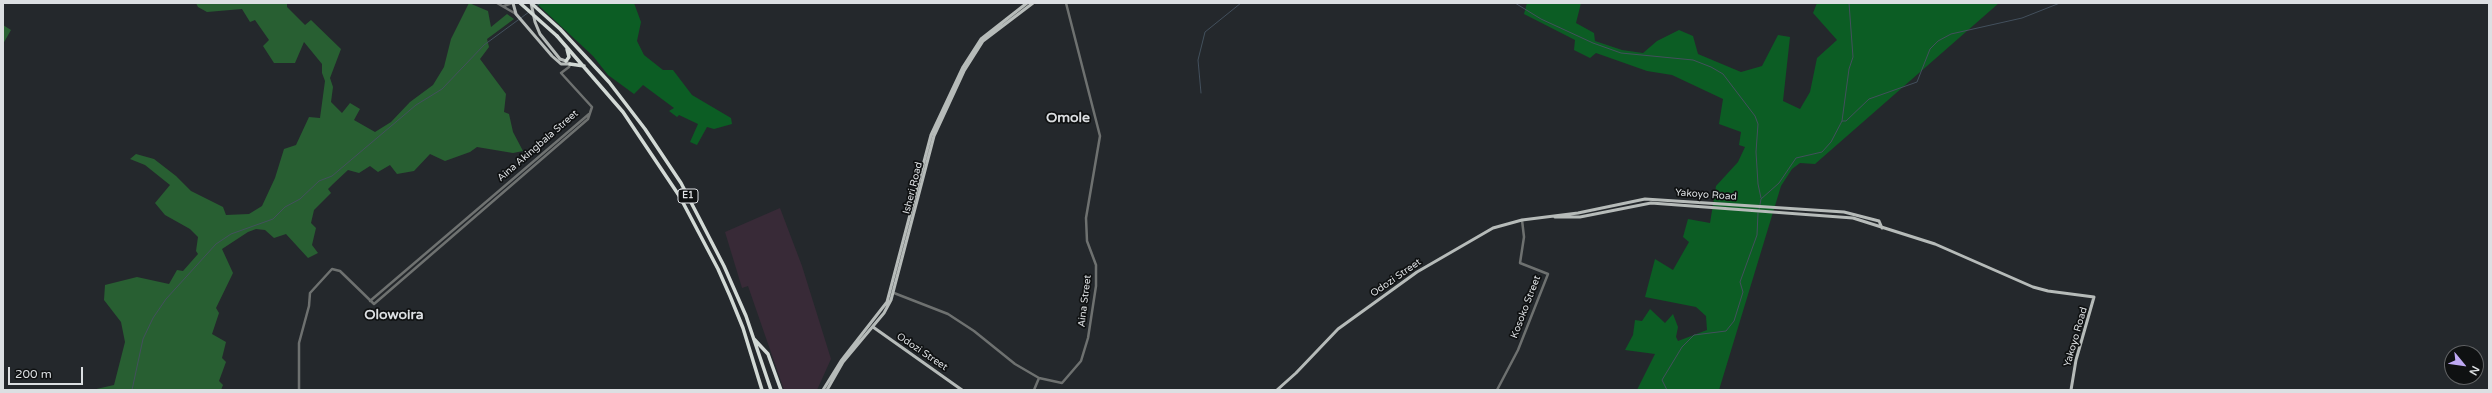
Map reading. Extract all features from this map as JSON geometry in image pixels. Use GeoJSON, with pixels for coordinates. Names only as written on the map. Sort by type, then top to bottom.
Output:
{"type":"FeatureCollection","features":[{"type":"Feature","properties":{"kind":"highway","name":"E1"},"geometry":{"type":"LineString","coordinates":[[520,3],[557,36],[586,67],[634,127],[692,219],[718,269],[737,312],[762,390]]}},
{"type":"Feature","properties":{"kind":"highway","name":"E1"},"geometry":{"type":"LineString","coordinates":[[531,3],[560,29],[626,103],[681,183],[714,242],[746,316],[771,390]]}},
{"type":"Feature","properties":{"kind":"highway"},"geometry":{"type":"LineString","coordinates":[[565,63],[569,57],[566,46]]}},
{"type":"Feature","properties":{"kind":"highway"},"geometry":{"type":"LineString","coordinates":[[570,64],[586,67]]}},
{"type":"Feature","properties":{"kind":"highway"},"geometry":{"type":"LineString","coordinates":[[752,337],[768,354],[781,390]]}},
{"type":"Feature","properties":{"kind":"main road"},"geometry":{"type":"LineString","coordinates":[[512,3],[516,14],[552,56],[570,64]]}},
{"type":"Feature","properties":{"kind":"main road"},"geometry":{"type":"LineString","coordinates":[[531,3],[536,26],[556,54],[565,63]]}},
{"type":"Feature","properties":{"kind":"main road","name":"Isheri Road"},"geometry":{"type":"LineString","coordinates":[[823,390],[841,361],[887,302],[925,155],[936,122],[972,50],[992,29],[1027,3]]}},
{"type":"Feature","properties":{"kind":"main road","name":"Isheri Road"},"geometry":{"type":"LineString","coordinates":[[827,390],[846,359],[887,308],[894,293],[929,156],[939,124],[975,52],[993,32],[1033,3]]}},
{"type":"Feature","properties":{"kind":"main road"},"geometry":{"type":"LineString","coordinates":[[530,29],[536,26]]}},
{"type":"Feature","properties":{"kind":"main road"},"geometry":{"type":"LineString","coordinates":[[925,155],[929,156]]}},
{"type":"Feature","properties":{"kind":"main road"},"geometry":{"type":"LineString","coordinates":[[919,179],[923,180]]}},
{"type":"Feature","properties":{"kind":"main road","name":"Yakoyo Road"},"geometry":{"type":"LineString","coordinates":[[1547,216],[1578,213],[1640,200],[1682,201],[1844,212],[1865,216],[1880,222],[1882,228],[1935,244],[2033,287],[2048,291],[2094,297],[2076,360],[2071,390]]}},
{"type":"Feature","properties":{"kind":"main road"},"geometry":{"type":"LineString","coordinates":[[1547,216],[1576,217],[1640,204],[1681,205],[1844,218],[1882,228]]}},
{"type":"Feature","properties":{"kind":"main road","name":"Odozi Street"},"geometry":{"type":"LineString","coordinates":[[1277,390],[1296,373],[1338,329],[1417,272],[1487,230],[1522,220],[1547,216]]}},
{"type":"Feature","properties":{"kind":"main road","name":"Odozi Street"},"geometry":{"type":"LineString","coordinates":[[873,327],[962,390]]}},
{"type":"Feature","properties":{"kind":"street"},"geometry":{"type":"LineString","coordinates":[[497,3],[516,14]]}},
{"type":"Feature","properties":{"kind":"street"},"geometry":{"type":"LineString","coordinates":[[502,5],[512,3]]}},
{"type":"Feature","properties":{"kind":"street","name":"Aina Street"},"geometry":{"type":"LineString","coordinates":[[894,293],[948,314],[974,331],[1024,371],[1039,378],[1062,383],[1081,361],[1087,342],[1096,286],[1096,266],[1087,241],[1086,218],[1099,150],[1099,130],[1066,3]]}},
{"type":"Feature","properties":{"kind":"street"},"geometry":{"type":"LineString","coordinates":[[565,63],[565,70]]}},
{"type":"Feature","properties":{"kind":"street"},"geometry":{"type":"LineString","coordinates":[[570,64],[561,73],[592,107],[590,114]]}},
{"type":"Feature","properties":{"kind":"street","name":"Aina Akingbala Street"},"geometry":{"type":"LineString","coordinates":[[590,114],[586,122],[374,304],[370,301],[582,118],[590,114]]}},
{"type":"Feature","properties":{"kind":"street","name":"Kosoko Street"},"geometry":{"type":"LineString","coordinates":[[1497,390],[1518,350],[1548,274],[1520,263],[1524,237],[1522,220]]}},
{"type":"Feature","properties":{"kind":"street"},"geometry":{"type":"LineString","coordinates":[[299,390],[299,343],[311,291],[335,268],[370,301]]}},
{"type":"Feature","properties":{"kind":"street"},"geometry":{"type":"LineString","coordinates":[[1034,390],[1039,378]]}},
{"type":"Feature","properties":{"kind":"shaded area"},"geometry":{"type":"Polygon","coordinates":[[[780,208],[802,266],[831,359],[817,390],[784,390],[748,286],[742,288],[725,232],[780,208]]]}},
{"type":"Feature","properties":{"kind":"green space"},"geometry":{"type":"Polygon","coordinates":[[[196,3],[287,3],[287,7],[305,25],[311,20],[341,49],[330,78],[333,87],[331,102],[342,113],[350,103],[360,109],[354,120],[375,132],[391,122],[410,102],[433,85],[444,67],[451,39],[469,3],[488,11],[491,27],[507,14],[514,19],[487,39],[489,47],[480,59],[506,94],[504,112],[509,114],[513,132],[523,151],[513,153],[477,147],[470,152],[445,161],[430,154],[414,171],[397,174],[390,165],[378,172],[370,166],[359,173],[348,170],[328,189],[331,193],[314,210],[311,223],[316,228],[312,245],[318,253],[308,258],[286,234],[274,238],[265,230],[256,229],[248,232],[222,249],[233,273],[216,308],[219,313],[212,334],[226,342],[222,358],[226,362],[219,381],[223,385],[221,390],[92,390],[114,385],[125,342],[121,322],[104,300],[105,285],[137,277],[169,284],[177,270],[183,271],[198,254],[196,251],[198,237],[190,229],[165,215],[155,203],[170,185],[145,165],[130,159],[136,154],[154,159],[176,176],[191,191],[223,207],[226,215],[249,214],[262,206],[275,178],[284,149],[296,145],[309,117],[320,118],[325,81],[322,73],[322,64],[304,42],[295,63],[274,63],[263,46],[269,40],[255,20],[250,22],[242,9],[207,12],[198,7],[196,3]]]}},
{"type":"Feature","properties":{"kind":"green space"},"geometry":{"type":"Polygon","coordinates":[[[536,3],[634,3],[641,22],[637,41],[644,55],[663,70],[673,70],[692,95],[731,118],[732,124],[714,129],[707,127],[697,145],[690,142],[698,124],[679,115],[677,117],[669,111],[674,108],[643,85],[634,94],[608,75],[593,56],[536,3]]]}},
{"type":"Feature","properties":{"kind":"green space"},"geometry":{"type":"Polygon","coordinates":[[[1527,3],[1581,3],[1576,23],[1594,33],[1595,41],[1622,50],[1643,53],[1657,41],[1679,30],[1693,36],[1698,54],[1741,72],[1762,66],[1778,35],[1790,37],[1783,101],[1800,109],[1810,92],[1817,58],[1837,40],[1813,13],[1817,3],[1999,3],[1815,164],[1800,163],[1792,169],[1781,186],[1719,390],[1637,390],[1655,354],[1625,350],[1633,335],[1635,320],[1642,321],[1650,309],[1665,323],[1673,314],[1678,327],[1676,337],[1678,341],[1707,330],[1706,316],[1696,307],[1645,297],[1655,259],[1673,270],[1689,242],[1683,237],[1688,219],[1710,223],[1716,186],[1738,162],[1745,147],[1739,145],[1741,132],[1719,124],[1723,99],[1672,75],[1647,71],[1596,53],[1590,58],[1574,50],[1575,40],[1524,14],[1527,3]]]}},
{"type":"Feature","properties":{"kind":"green space"},"geometry":{"type":"Polygon","coordinates":[[[3,25],[11,30],[3,44],[3,25]]]}},
{"type":"Feature","properties":{"kind":"waterway"},"geometry":{"type":"LineString","coordinates":[[536,6],[541,3]]}},
{"type":"Feature","properties":{"kind":"waterway"},"geometry":{"type":"LineString","coordinates":[[1201,93],[1198,60],[1205,32],[1241,3]]}},
{"type":"Feature","properties":{"kind":"waterway"},"geometry":{"type":"LineString","coordinates":[[1515,3],[1541,19],[1593,43],[1621,53],[1693,60],[1711,67],[1723,74],[1755,116],[1758,124],[1756,152],[1758,184],[1761,198]]}},
{"type":"Feature","properties":{"kind":"waterway"},"geometry":{"type":"LineString","coordinates":[[1842,121],[1849,69],[1853,57],[1849,3]]}},
{"type":"Feature","properties":{"kind":"waterway"},"geometry":{"type":"LineString","coordinates":[[1759,210],[1761,199],[1779,183],[1796,158],[1822,152],[1831,142],[1842,121],[1846,121],[1869,99],[1917,82],[1930,49],[1938,41],[1951,34],[2022,18],[2060,3]]}},
{"type":"Feature","properties":{"kind":"waterway"},"geometry":{"type":"LineString","coordinates":[[132,390],[143,339],[153,318],[166,299],[216,244],[231,234],[273,219],[285,207],[300,199],[319,181],[332,176],[416,105],[442,89],[484,45],[529,12]]}},
{"type":"Feature","properties":{"kind":"waterway"},"geometry":{"type":"LineString","coordinates":[[1667,390],[1662,380],[1682,347],[1694,335],[1726,331],[1734,321],[1743,292],[1740,282],[1757,235],[1758,213]]}},
{"type":"Feature","properties":{"kind":"district","name":"Omole"},"geometry":{"type":"Point","coordinates":[1068,118]}},
{"type":"Feature","properties":{"kind":"district","name":"Olowoira"},"geometry":{"type":"Point","coordinates":[394,315]}}]}
